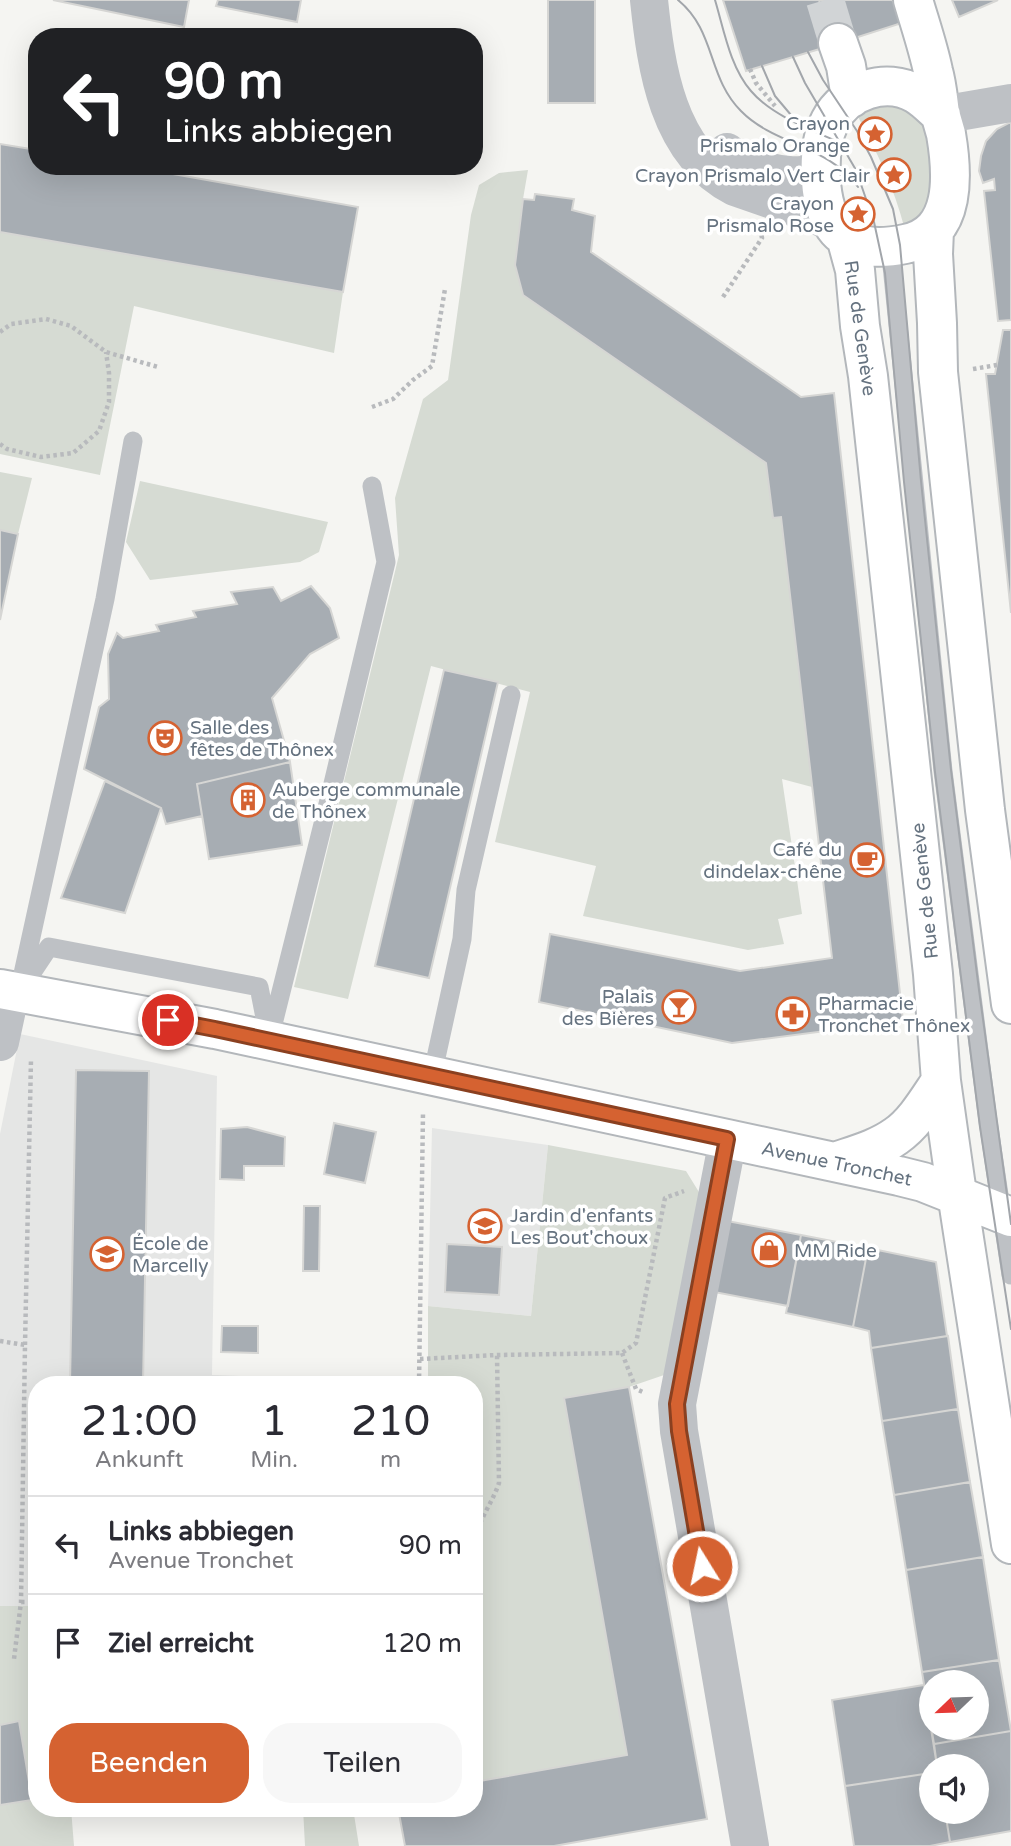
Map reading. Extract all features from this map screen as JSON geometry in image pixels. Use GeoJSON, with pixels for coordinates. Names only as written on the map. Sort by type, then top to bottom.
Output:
{"type":"FeatureCollection","features":[{"type":"Feature","properties":{"kind":"main road"},"geometry":{"type":"LineString","coordinates":[[913,0],[929,53],[946,134],[950,192],[946,210],[934,230],[933,254],[938,372],[983,797],[1011,1003]]}},
{"type":"Feature","properties":{"kind":"main road"},"geometry":{"type":"LineString","coordinates":[[838,43],[846,66],[850,98],[875,86],[904,89],[929,103],[941,115]]}},
{"type":"Feature","properties":{"kind":"main road","name":"Rue de Genève"},"geometry":{"type":"LineString","coordinates":[[850,98],[829,123],[824,136],[822,190],[827,212],[839,230],[855,270],[932,960],[941,1081],[1011,1544]]}},
{"type":"Feature","properties":{"kind":"main road","name":"Rue de Genève"},"geometry":{"type":"LineString","coordinates":[[839,230],[862,245],[890,246],[912,242],[934,230]]}},
{"type":"Feature","properties":{"kind":"main road","name":"Avenue Tronchet"},"geometry":{"type":"LineString","coordinates":[[10,991],[269,1040],[835,1162],[923,1182],[1006,1215]]}},
{"type":"Feature","properties":{"kind":"main road"},"geometry":{"type":"LineString","coordinates":[[835,1162],[879,1146],[897,1136],[921,1110],[941,1081]]}},
{"type":"Feature","properties":{"kind":"street"},"geometry":{"type":"LineString","coordinates":[[649,0],[654,48],[665,95],[676,122],[709,170],[734,187],[818,216],[839,230]]}},
{"type":"Feature","properties":{"kind":"street"},"geometry":{"type":"LineString","coordinates":[[656,0],[677,46],[698,113],[709,134],[719,145],[733,159],[752,168],[773,173],[802,175],[812,173],[821,166]]}},
{"type":"Feature","properties":{"kind":"street"},"geometry":{"type":"LineString","coordinates":[[941,115],[1011,103]]}},
{"type":"Feature","properties":{"kind":"street"},"geometry":{"type":"LineString","coordinates":[[10,991],[15,1048]]}},
{"type":"Feature","properties":{"kind":"street"},"geometry":{"type":"LineString","coordinates":[[727,1139],[677,1404],[679,1431],[750,1846]]}},
{"type":"Feature","properties":{"kind":"lane"},"geometry":{"type":"LineString","coordinates":[[890,246],[943,771],[1006,1215],[1011,1275]]}},
{"type":"Feature","properties":{"kind":"lane"},"geometry":{"type":"LineString","coordinates":[[10,991],[105,599],[133,442]]}},
{"type":"Feature","properties":{"kind":"lane"},"geometry":{"type":"LineString","coordinates":[[269,1040],[386,562],[372,486]]}},
{"type":"Feature","properties":{"kind":"lane"},"geometry":{"type":"LineString","coordinates":[[432,1076],[462,939],[466,890],[511,695]]}},
{"type":"Feature","properties":{"kind":"lane"},"geometry":{"type":"LineString","coordinates":[[10,991],[49,947],[259,987],[269,1040]]}},
{"type":"Feature","properties":{"kind":"path"},"geometry":{"type":"LineString","coordinates":[[750,69],[756,83],[775,106]]}},
{"type":"Feature","properties":{"kind":"path"},"geometry":{"type":"LineString","coordinates":[[723,297],[762,238],[759,229]]}},
{"type":"Feature","properties":{"kind":"path"},"geometry":{"type":"LineString","coordinates":[[372,407],[393,400],[432,366],[445,289]]}},
{"type":"Feature","properties":{"kind":"path"},"geometry":{"type":"LineString","coordinates":[[0,332],[11,324],[46,319],[71,326],[106,352],[158,367]]}},
{"type":"Feature","properties":{"kind":"path"},"geometry":{"type":"LineString","coordinates":[[0,444],[7,449],[41,457],[73,453],[99,431],[108,402],[109,373],[106,352]]}},
{"type":"Feature","properties":{"kind":"path"},"geometry":{"type":"LineString","coordinates":[[973,369],[997,365]]}},
{"type":"Feature","properties":{"kind":"path"},"geometry":{"type":"LineString","coordinates":[[14,1660],[21,1602],[25,1345],[15,1048]]}},
{"type":"Feature","properties":{"kind":"path"},"geometry":{"type":"LineString","coordinates":[[419,1376],[423,1113]]}},
{"type":"Feature","properties":{"kind":"path"},"geometry":{"type":"LineString","coordinates":[[420,1359],[622,1353],[636,1343],[665,1198],[720,1176]]}},
{"type":"Feature","properties":{"kind":"path"},"geometry":{"type":"LineString","coordinates":[[0,1341],[25,1345]]}},
{"type":"Feature","properties":{"kind":"path"},"geometry":{"type":"LineString","coordinates":[[483,1519],[499,1483],[497,1355]]}},
{"type":"Feature","properties":{"kind":"path"},"geometry":{"type":"LineString","coordinates":[[21,1602],[28,1602]]}},
{"type":"Feature","properties":{"kind":"shaded area"},"geometry":{"type":"Polygon","coordinates":[[[870,104],[903,107],[928,133],[934,177],[929,208],[905,230],[884,170],[856,113],[870,104]]]}},
{"type":"Feature","properties":{"kind":"shaded area"},"geometry":{"type":"Polygon","coordinates":[[[528,170],[523,199],[766,463],[773,518],[781,517],[812,787],[782,779],[802,914],[778,919],[784,944],[748,950],[583,916],[596,866],[495,842],[530,692],[431,666],[348,999],[294,987],[399,555],[395,498],[423,399],[448,380],[471,215],[479,185],[499,173],[528,170]]]}},
{"type":"Feature","properties":{"kind":"shaded area"},"geometry":{"type":"Polygon","coordinates":[[[0,232],[343,292],[334,353],[134,306],[100,475],[0,454],[0,232]]]}},
{"type":"Feature","properties":{"kind":"shaded area"},"geometry":{"type":"Polygon","coordinates":[[[0,472],[32,478],[18,534],[0,530],[0,472]]]}},
{"type":"Feature","properties":{"kind":"shaded area"},"geometry":{"type":"Polygon","coordinates":[[[140,481],[328,522],[319,552],[300,562],[150,580],[126,542],[140,481]]]}},
{"type":"Feature","properties":{"kind":"shaded area","name":"École de Marcelly"},"geometry":{"type":"Polygon","coordinates":[[[20,1034],[217,1076],[212,1375],[240,1376],[28,1376],[28,1606],[0,1606],[0,1134],[20,1034]]]}},
{"type":"Feature","properties":{"kind":"shaded area","name":"Jardin d'enfants Les Bout'choux"},"geometry":{"type":"Polygon","coordinates":[[[432,1128],[548,1145],[531,1316],[428,1306],[432,1128]]]}},
{"type":"Feature","properties":{"kind":"shaded area"},"geometry":{"type":"Polygon","coordinates":[[[548,1145],[686,1171],[702,1197],[667,1374],[629,1387],[564,1399],[627,1755],[483,1780],[483,1376],[428,1376],[428,1306],[531,1316],[548,1145]]]}},
{"type":"Feature","properties":{"kind":"shaded area"},"geometry":{"type":"Polygon","coordinates":[[[0,1606],[28,1606],[28,1817],[72,1817],[74,1846],[0,1846],[0,1606]]]}},
{"type":"Feature","properties":{"kind":"shaded area"},"geometry":{"type":"Polygon","coordinates":[[[303,1817],[354,1817],[359,1846],[305,1846],[303,1817]]]}},
{"type":"Feature","properties":{"kind":"building"},"geometry":{"type":"Polygon","coordinates":[[[53,0],[189,0],[184,27],[53,0]]]}},
{"type":"Feature","properties":{"kind":"building"},"geometry":{"type":"Polygon","coordinates":[[[218,0],[301,0],[297,22],[216,6],[218,0]]]}},
{"type":"Feature","properties":{"kind":"building"},"geometry":{"type":"Polygon","coordinates":[[[548,0],[595,0],[595,103],[548,103],[548,0]]]}},
{"type":"Feature","properties":{"kind":"building"},"geometry":{"type":"Polygon","coordinates":[[[723,0],[819,0],[833,45],[746,71],[723,0]]]}},
{"type":"Feature","properties":{"kind":"building"},"geometry":{"type":"Polygon","coordinates":[[[819,0],[892,0],[908,21],[833,45],[819,0]]]}},
{"type":"Feature","properties":{"kind":"building"},"geometry":{"type":"Polygon","coordinates":[[[952,0],[998,0],[959,17],[952,0]]]}},
{"type":"Feature","properties":{"kind":"building"},"geometry":{"type":"Polygon","coordinates":[[[1011,122],[1011,320],[998,321],[984,191],[995,190],[994,179],[983,183],[979,171],[986,141],[997,129],[1011,122]]]}},
{"type":"Feature","properties":{"kind":"building"},"geometry":{"type":"Polygon","coordinates":[[[0,144],[28,149],[28,175],[178,175],[358,207],[343,292],[0,232],[0,144]]]}},
{"type":"Feature","properties":{"kind":"building"},"geometry":{"type":"Polygon","coordinates":[[[535,194],[574,199],[572,210],[595,216],[591,252],[801,397],[834,393],[903,1021],[732,1043],[539,1002],[550,934],[740,971],[832,958],[781,517],[773,518],[766,463],[523,295],[515,265],[523,199],[534,200],[535,194]]]}},
{"type":"Feature","properties":{"kind":"building"},"geometry":{"type":"Polygon","coordinates":[[[1003,330],[1011,330],[1011,613],[986,374],[995,374],[1003,330]]]}},
{"type":"Feature","properties":{"kind":"building"},"geometry":{"type":"Polygon","coordinates":[[[0,530],[18,534],[0,620],[0,530]]]}},
{"type":"Feature","properties":{"kind":"building"},"geometry":{"type":"Polygon","coordinates":[[[311,586],[330,608],[339,638],[310,654],[272,698],[290,762],[197,784],[202,816],[166,824],[161,808],[84,769],[99,707],[109,699],[108,654],[117,633],[123,638],[159,631],[156,625],[196,617],[193,611],[237,604],[231,592],[273,587],[281,601],[311,586]]]}},
{"type":"Feature","properties":{"kind":"building"},"geometry":{"type":"Polygon","coordinates":[[[444,670],[498,682],[429,978],[375,966],[444,670]]]}},
{"type":"Feature","properties":{"kind":"building","name":"Auberge communale de Thônex"},"geometry":{"type":"Polygon","coordinates":[[[290,762],[302,845],[209,859],[197,784],[290,762]]]}},
{"type":"Feature","properties":{"kind":"building"},"geometry":{"type":"Polygon","coordinates":[[[105,781],[161,808],[125,913],[61,898],[105,781]]]}},
{"type":"Feature","properties":{"kind":"building"},"geometry":{"type":"Polygon","coordinates":[[[76,1070],[149,1071],[143,1376],[70,1376],[76,1070]]]}},
{"type":"Feature","properties":{"kind":"building"},"geometry":{"type":"Polygon","coordinates":[[[334,1123],[376,1132],[365,1183],[324,1174],[334,1123]]]}},
{"type":"Feature","properties":{"kind":"building"},"geometry":{"type":"Polygon","coordinates":[[[247,1127],[285,1137],[284,1166],[244,1166],[244,1180],[220,1179],[221,1129],[247,1127]]]}},
{"type":"Feature","properties":{"kind":"building"},"geometry":{"type":"Polygon","coordinates":[[[304,1206],[320,1206],[319,1271],[303,1271],[304,1206]]]}},
{"type":"Feature","properties":{"kind":"building"},"geometry":{"type":"Polygon","coordinates":[[[722,1220],[801,1235],[788,1306],[709,1291],[722,1220]]]}},
{"type":"Feature","properties":{"kind":"building"},"geometry":{"type":"Polygon","coordinates":[[[801,1235],[868,1248],[853,1327],[786,1313],[801,1235]]]}},
{"type":"Feature","properties":{"kind":"building"},"geometry":{"type":"Polygon","coordinates":[[[447,1244],[502,1247],[499,1295],[445,1292],[447,1244]]]}},
{"type":"Feature","properties":{"kind":"building"},"geometry":{"type":"Polygon","coordinates":[[[868,1248],[936,1262],[947,1336],[871,1348],[869,1331],[853,1327],[868,1248]]]}},
{"type":"Feature","properties":{"kind":"building"},"geometry":{"type":"Polygon","coordinates":[[[222,1326],[258,1326],[258,1353],[221,1352],[222,1326]]]}},
{"type":"Feature","properties":{"kind":"building"},"geometry":{"type":"Polygon","coordinates":[[[948,1336],[958,1409],[882,1421],[871,1348],[948,1336]]]}},
{"type":"Feature","properties":{"kind":"building"},"geometry":{"type":"Polygon","coordinates":[[[629,1387],[707,1819],[554,1846],[405,1846],[400,1817],[483,1817],[483,1780],[627,1755],[564,1398],[629,1387]]]}},
{"type":"Feature","properties":{"kind":"building"},"geometry":{"type":"Polygon","coordinates":[[[958,1409],[970,1482],[894,1495],[882,1421],[958,1409]]]}},
{"type":"Feature","properties":{"kind":"building"},"geometry":{"type":"Polygon","coordinates":[[[970,1482],[983,1557],[906,1570],[894,1495],[970,1482]]]}},
{"type":"Feature","properties":{"kind":"building"},"geometry":{"type":"Polygon","coordinates":[[[983,1557],[999,1660],[922,1670],[906,1570],[983,1557]]]}},
{"type":"Feature","properties":{"kind":"building"},"geometry":{"type":"Polygon","coordinates":[[[999,1660],[1011,1731],[989,1735],[989,1670],[935,1670],[999,1660]]]}},
{"type":"Feature","properties":{"kind":"building"},"geometry":{"type":"Polygon","coordinates":[[[919,1686],[919,1740],[933,1740],[935,1754],[919,1754],[919,1775],[845,1786],[832,1700],[919,1686]]]}},
{"type":"Feature","properties":{"kind":"building"},"geometry":{"type":"Polygon","coordinates":[[[19,1721],[28,1776],[28,1801],[0,1805],[0,1725],[19,1721]]]}},
{"type":"Feature","properties":{"kind":"building"},"geometry":{"type":"Polygon","coordinates":[[[1011,1731],[1011,1831],[950,1842],[947,1824],[989,1824],[989,1754],[935,1754],[934,1744],[958,1740],[989,1740],[989,1735],[1011,1731]]]}},
{"type":"Feature","properties":{"kind":"building"},"geometry":{"type":"Polygon","coordinates":[[[933,1740],[958,1740],[934,1744],[933,1740]]]}},
{"type":"Feature","properties":{"kind":"building"},"geometry":{"type":"Polygon","coordinates":[[[919,1775],[919,1824],[947,1824],[950,1842],[930,1846],[854,1846],[845,1786],[919,1775]]]}},
{"type":"Feature","properties":{"kind":"tunnel"},"geometry":{"type":"LineString","coordinates":[[825,0],[838,43]]}},
{"type":"Feature","properties":{"kind":"tram line"},"geometry":{"type":"LineString","coordinates":[[678,0],[699,26],[722,84],[741,111],[769,131],[833,163],[858,187]]}},
{"type":"Feature","properties":{"kind":"tram line"},"geometry":{"type":"LineString","coordinates":[[715,0],[733,60],[751,91],[781,115],[841,143]]}},
{"type":"Feature","properties":{"kind":"tram line"},"geometry":{"type":"LineString","coordinates":[[808,52],[871,157],[893,209],[900,245],[951,770],[1011,1224]]}},
{"type":"Feature","properties":{"kind":"tram line"},"geometry":{"type":"LineString","coordinates":[[793,57],[805,83],[856,170],[874,222],[885,273],[935,772],[980,1127],[1011,1329]]}},
{"type":"Feature","properties":{"kind":"tram line"},"geometry":{"type":"LineString","coordinates":[[762,66],[775,96],[791,115]]}},
{"type":"Feature","properties":{"kind":"place","name":"Crayon Prismalo Orange"},"geometry":{"type":"Point","coordinates":[875,134]}},
{"type":"Feature","properties":{"kind":"place","name":"Crayon Prismalo Vert Clair"},"geometry":{"type":"Point","coordinates":[894,175]}},
{"type":"Feature","properties":{"kind":"place","name":"Crayon Prismalo Rose"},"geometry":{"type":"Point","coordinates":[858,214]}},
{"type":"Feature","properties":{"kind":"place","name":"Salle des fêtes de Thônex"},"geometry":{"type":"Point","coordinates":[165,738]}},
{"type":"Feature","properties":{"kind":"place","name":"Auberge communale de Thônex"},"geometry":{"type":"Point","coordinates":[248,800]}},
{"type":"Feature","properties":{"kind":"place","name":"Café du dindelax-chêne"},"geometry":{"type":"Point","coordinates":[867,860]}},
{"type":"Feature","properties":{"kind":"place","name":"Palais des Bières"},"geometry":{"type":"Point","coordinates":[679,1007]}},
{"type":"Feature","properties":{"kind":"place","name":"Pharmacie Tronchet Thônex"},"geometry":{"type":"Point","coordinates":[793,1014]}},
{"type":"Feature","properties":{"kind":"place","name":"Jardin d'enfants Les Bout'choux"},"geometry":{"type":"Point","coordinates":[485,1226]}},
{"type":"Feature","properties":{"kind":"place","name":"MM Ride"},"geometry":{"type":"Point","coordinates":[769,1250]}},
{"type":"Feature","properties":{"kind":"place","name":"École de Marcelly"},"geometry":{"type":"Point","coordinates":[107,1254]}},
{"type":"Feature","properties":{"kind":"route"},"geometry":{"type":"LineString","coordinates":[[168,1020],[727,1139],[677,1404],[679,1431],[702,1566]]}}]}
